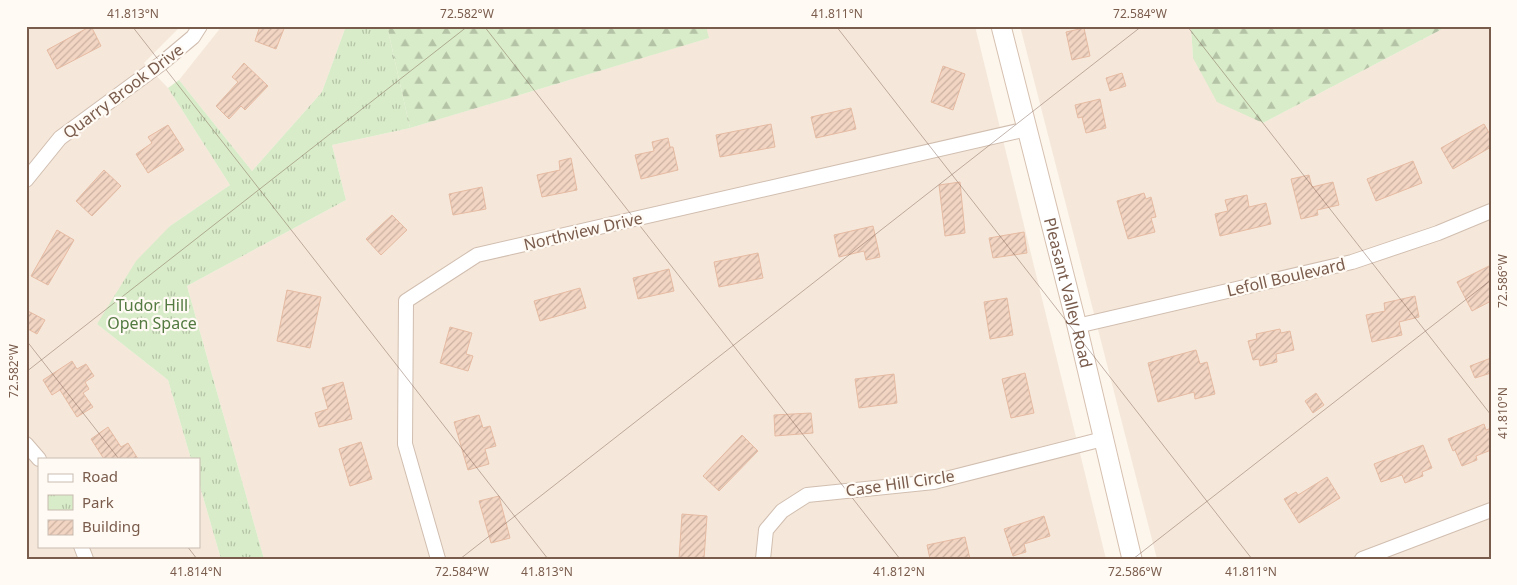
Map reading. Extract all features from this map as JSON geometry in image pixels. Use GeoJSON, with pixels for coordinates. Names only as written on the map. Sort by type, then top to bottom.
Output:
{"type":"FeatureCollection","features":[{"type":"Feature","properties":{"kind":"main road","name":"Pleasant Valley Road"},"geometry":{"type":"LineString","coordinates":[[1001,26],[1077,326],[1102,439],[1132,559]]}},
{"type":"Feature","properties":{"kind":"street","name":"Quarry Brook Drive"},"geometry":{"type":"LineString","coordinates":[[26,180],[60,138],[162,63],[193,37],[200,26]]}},
{"type":"Feature","properties":{"kind":"street","name":"Northview Drive"},"geometry":{"type":"LineString","coordinates":[[438,559],[405,444],[406,301],[478,255],[1027,129]]}},
{"type":"Feature","properties":{"kind":"street","name":"Lefoll Boulevard"},"geometry":{"type":"LineString","coordinates":[[1077,326],[1352,262],[1438,233],[1491,211]]}},
{"type":"Feature","properties":{"kind":"street","name":"Case Hill Circle"},"geometry":{"type":"LineString","coordinates":[[762,559],[766,530],[782,511],[807,495],[934,482],[1102,439]]}},
{"type":"Feature","properties":{"kind":"street"},"geometry":{"type":"LineString","coordinates":[[26,444],[38,458]]}},
{"type":"Feature","properties":{"kind":"street"},"geometry":{"type":"LineString","coordinates":[[1362,559],[1491,510]]}},
{"type":"Feature","properties":{"kind":"shaded area"},"geometry":{"type":"Polygon","coordinates":[[[26,26],[181,26],[144,63],[168,88],[230,185],[170,226],[97,324],[168,380],[191,458],[38,458],[38,548],[200,548],[200,486],[221,559],[26,559],[26,26]]]}},
{"type":"Feature","properties":{"kind":"shaded area"},"geometry":{"type":"Polygon","coordinates":[[[222,26],[346,26],[322,92],[252,171],[179,80],[222,26]]]}},
{"type":"Feature","properties":{"kind":"shaded area"},"geometry":{"type":"Polygon","coordinates":[[[706,26],[975,26],[1106,559],[264,559],[187,286],[346,200],[332,145],[410,128],[708,38],[706,26]]]}},
{"type":"Feature","properties":{"kind":"shaded area"},"geometry":{"type":"Polygon","coordinates":[[[1020,26],[1191,26],[1193,58],[1263,123],[1448,26],[1491,26],[1491,559],[1157,559],[1020,26]]]}},
{"type":"Feature","properties":{"kind":"green space","name":"Tudor Hill Open Space"},"geometry":{"type":"Polygon","coordinates":[[[346,26],[387,26],[410,128],[332,145],[346,200],[187,286],[264,559],[221,559],[200,486],[200,458],[191,458],[168,380],[97,324],[136,261],[170,226],[230,185],[168,88],[179,80],[252,171],[322,92],[346,26]]]}},
{"type":"Feature","properties":{"kind":"green space"},"geometry":{"type":"Polygon","coordinates":[[[387,26],[706,26],[709,38],[410,128],[387,26]]]}},
{"type":"Feature","properties":{"kind":"green space"},"geometry":{"type":"Polygon","coordinates":[[[1191,26],[1448,26],[1263,123],[1217,102],[1193,58],[1191,26]]]}},
{"type":"Feature","properties":{"kind":"building"},"geometry":{"type":"Polygon","coordinates":[[[91,26],[101,46],[57,69],[47,50],[91,26]]]}},
{"type":"Feature","properties":{"kind":"building"},"geometry":{"type":"Polygon","coordinates":[[[260,26],[285,26],[276,49],[255,41],[260,26]]]}},
{"type":"Feature","properties":{"kind":"building"},"geometry":{"type":"Polygon","coordinates":[[[1084,28],[1090,56],[1072,60],[1066,32],[1084,28]]]}},
{"type":"Feature","properties":{"kind":"building"},"geometry":{"type":"Polygon","coordinates":[[[244,63],[268,86],[245,110],[241,106],[229,119],[216,106],[238,82],[232,77],[244,63]]]}},
{"type":"Feature","properties":{"kind":"building"},"geometry":{"type":"Polygon","coordinates":[[[943,66],[965,74],[953,110],[931,102],[943,66]]]}},
{"type":"Feature","properties":{"kind":"building"},"geometry":{"type":"Polygon","coordinates":[[[1122,73],[1126,86],[1110,91],[1106,78],[1122,73]]]}},
{"type":"Feature","properties":{"kind":"building"},"geometry":{"type":"Polygon","coordinates":[[[1100,99],[1106,128],[1086,133],[1082,117],[1078,118],[1075,105],[1100,99]]]}},
{"type":"Feature","properties":{"kind":"building"},"geometry":{"type":"Polygon","coordinates":[[[851,108],[856,129],[816,138],[811,117],[851,108]]]}},
{"type":"Feature","properties":{"kind":"building"},"geometry":{"type":"Polygon","coordinates":[[[771,124],[775,147],[720,157],[716,135],[771,124]]]}},
{"type":"Feature","properties":{"kind":"building"},"geometry":{"type":"Polygon","coordinates":[[[1484,124],[1491,136],[1491,147],[1453,169],[1441,148],[1484,124]]]}},
{"type":"Feature","properties":{"kind":"building"},"geometry":{"type":"Polygon","coordinates":[[[168,125],[184,150],[148,173],[136,154],[152,143],[148,137],[168,125]]]}},
{"type":"Feature","properties":{"kind":"building"},"geometry":{"type":"Polygon","coordinates":[[[668,138],[670,147],[673,147],[678,170],[641,179],[635,155],[654,151],[652,142],[668,138]]]}},
{"type":"Feature","properties":{"kind":"building"},"geometry":{"type":"Polygon","coordinates":[[[571,158],[577,190],[542,197],[537,175],[560,170],[559,161],[571,158]]]}},
{"type":"Feature","properties":{"kind":"building"},"geometry":{"type":"Polygon","coordinates":[[[1413,161],[1422,183],[1376,201],[1367,179],[1413,161]]]}},
{"type":"Feature","properties":{"kind":"building"},"geometry":{"type":"Polygon","coordinates":[[[104,170],[121,186],[92,216],[76,201],[104,170]]]}},
{"type":"Feature","properties":{"kind":"building"},"geometry":{"type":"Polygon","coordinates":[[[1309,175],[1312,187],[1333,182],[1339,205],[1317,210],[1318,215],[1301,219],[1291,179],[1309,175]]]}},
{"type":"Feature","properties":{"kind":"building"},"geometry":{"type":"Polygon","coordinates":[[[960,182],[965,233],[945,236],[939,185],[960,182]]]}},
{"type":"Feature","properties":{"kind":"building"},"geometry":{"type":"Polygon","coordinates":[[[482,187],[486,209],[453,215],[449,194],[482,187]]]}},
{"type":"Feature","properties":{"kind":"building"},"geometry":{"type":"Polygon","coordinates":[[[1144,193],[1146,199],[1151,197],[1156,217],[1151,218],[1155,232],[1128,239],[1117,201],[1144,193]]]}},
{"type":"Feature","properties":{"kind":"building"},"geometry":{"type":"Polygon","coordinates":[[[1247,195],[1249,207],[1266,203],[1271,224],[1220,236],[1215,214],[1228,211],[1225,200],[1247,195]]]}},
{"type":"Feature","properties":{"kind":"building"},"geometry":{"type":"Polygon","coordinates":[[[392,215],[407,230],[381,255],[366,239],[392,215]]]}},
{"type":"Feature","properties":{"kind":"building"},"geometry":{"type":"Polygon","coordinates":[[[873,226],[880,257],[866,260],[864,251],[839,257],[834,235],[873,226]]]}},
{"type":"Feature","properties":{"kind":"building"},"geometry":{"type":"Polygon","coordinates":[[[57,230],[74,240],[48,285],[31,276],[57,230]]]}},
{"type":"Feature","properties":{"kind":"building"},"geometry":{"type":"Polygon","coordinates":[[[1024,232],[1027,253],[993,258],[989,238],[1024,232]]]}},
{"type":"Feature","properties":{"kind":"building"},"geometry":{"type":"Polygon","coordinates":[[[758,253],[763,278],[719,287],[714,262],[758,253]]]}},
{"type":"Feature","properties":{"kind":"building"},"geometry":{"type":"Polygon","coordinates":[[[1491,265],[1491,301],[1472,311],[1457,282],[1491,265]]]}},
{"type":"Feature","properties":{"kind":"building"},"geometry":{"type":"Polygon","coordinates":[[[669,269],[674,291],[638,299],[633,278],[669,269]]]}},
{"type":"Feature","properties":{"kind":"building"},"geometry":{"type":"Polygon","coordinates":[[[580,288],[586,308],[540,321],[534,301],[580,288]]]}},
{"type":"Feature","properties":{"kind":"building"},"geometry":{"type":"Polygon","coordinates":[[[287,290],[321,297],[310,348],[277,341],[287,290]]]}},
{"type":"Feature","properties":{"kind":"building"},"geometry":{"type":"Polygon","coordinates":[[[1415,296],[1419,317],[1399,322],[1402,335],[1372,342],[1366,315],[1385,311],[1384,303],[1415,296]]]}},
{"type":"Feature","properties":{"kind":"building"},"geometry":{"type":"Polygon","coordinates":[[[1007,298],[1013,335],[990,339],[984,302],[1007,298]]]}},
{"type":"Feature","properties":{"kind":"building"},"geometry":{"type":"Polygon","coordinates":[[[26,310],[45,320],[37,334],[26,328],[26,310]]]}},
{"type":"Feature","properties":{"kind":"building"},"geometry":{"type":"Polygon","coordinates":[[[450,327],[472,333],[466,354],[473,356],[468,371],[440,363],[450,327]]]}},
{"type":"Feature","properties":{"kind":"building"},"geometry":{"type":"Polygon","coordinates":[[[1280,329],[1281,333],[1290,331],[1294,350],[1276,354],[1277,362],[1260,366],[1259,359],[1253,360],[1248,341],[1257,339],[1256,334],[1280,329]]]}},
{"type":"Feature","properties":{"kind":"building"},"geometry":{"type":"Polygon","coordinates":[[[1196,350],[1200,364],[1207,362],[1215,394],[1195,399],[1194,392],[1158,402],[1148,363],[1196,350]]]}},
{"type":"Feature","properties":{"kind":"building"},"geometry":{"type":"Polygon","coordinates":[[[1491,358],[1491,373],[1475,378],[1470,366],[1491,358]]]}},
{"type":"Feature","properties":{"kind":"building"},"geometry":{"type":"Polygon","coordinates":[[[72,361],[77,369],[86,364],[94,376],[85,382],[89,389],[83,393],[93,407],[77,417],[60,390],[52,395],[43,380],[72,361]]]}},
{"type":"Feature","properties":{"kind":"building"},"geometry":{"type":"Polygon","coordinates":[[[1025,373],[1034,413],[1011,418],[1002,379],[1025,373]]]}},
{"type":"Feature","properties":{"kind":"building"},"geometry":{"type":"Polygon","coordinates":[[[894,374],[897,403],[859,408],[855,379],[894,374]]]}},
{"type":"Feature","properties":{"kind":"building"},"geometry":{"type":"Polygon","coordinates":[[[343,382],[352,419],[319,427],[315,413],[328,409],[322,388],[343,382]]]}},
{"type":"Feature","properties":{"kind":"building"},"geometry":{"type":"Polygon","coordinates":[[[1316,393],[1324,405],[1313,413],[1305,401],[1316,393]]]}},
{"type":"Feature","properties":{"kind":"building"},"geometry":{"type":"Polygon","coordinates":[[[811,413],[813,433],[775,436],[774,415],[811,413]]]}},
{"type":"Feature","properties":{"kind":"building"},"geometry":{"type":"Polygon","coordinates":[[[479,415],[483,428],[490,426],[496,446],[485,449],[489,464],[468,470],[454,422],[479,415]]]}},
{"type":"Feature","properties":{"kind":"building"},"geometry":{"type":"Polygon","coordinates":[[[1484,424],[1486,430],[1491,428],[1491,450],[1476,456],[1477,460],[1462,466],[1448,439],[1484,424]]]}},
{"type":"Feature","properties":{"kind":"building"},"geometry":{"type":"Polygon","coordinates":[[[108,427],[121,447],[128,443],[137,458],[103,458],[91,439],[108,427]]]}},
{"type":"Feature","properties":{"kind":"building"},"geometry":{"type":"Polygon","coordinates":[[[742,435],[758,451],[719,491],[703,476],[742,435]]]}},
{"type":"Feature","properties":{"kind":"building"},"geometry":{"type":"Polygon","coordinates":[[[361,442],[372,479],[350,486],[339,449],[361,442]]]}},
{"type":"Feature","properties":{"kind":"building"},"geometry":{"type":"Polygon","coordinates":[[[1423,445],[1432,468],[1422,472],[1423,476],[1405,483],[1402,475],[1381,482],[1374,464],[1423,445]]]}},
{"type":"Feature","properties":{"kind":"building"},"geometry":{"type":"Polygon","coordinates":[[[1327,477],[1340,498],[1299,523],[1284,499],[1296,492],[1298,495],[1327,477]]]}},
{"type":"Feature","properties":{"kind":"building"},"geometry":{"type":"Polygon","coordinates":[[[499,496],[510,538],[491,543],[479,501],[499,496]]]}},
{"type":"Feature","properties":{"kind":"building"},"geometry":{"type":"Polygon","coordinates":[[[682,514],[707,516],[704,559],[679,559],[682,514]]]}},
{"type":"Feature","properties":{"kind":"building"},"geometry":{"type":"Polygon","coordinates":[[[1044,516],[1050,536],[1024,544],[1026,552],[1013,556],[1004,529],[1044,516]]]}},
{"type":"Feature","properties":{"kind":"building"},"geometry":{"type":"Polygon","coordinates":[[[965,537],[970,559],[930,559],[927,545],[965,537]]]}}]}
